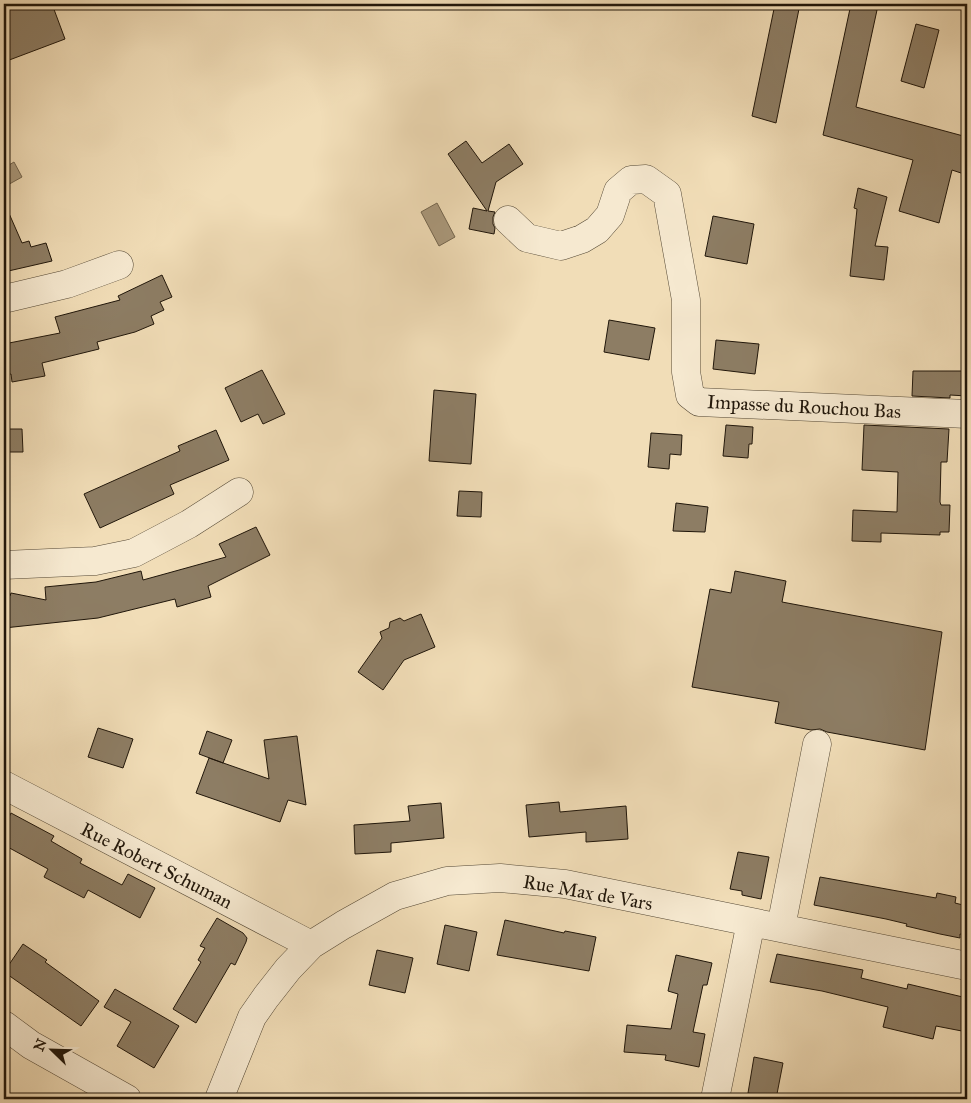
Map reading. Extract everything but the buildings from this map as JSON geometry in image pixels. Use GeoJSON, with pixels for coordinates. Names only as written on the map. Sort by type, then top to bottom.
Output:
{"type":"FeatureCollection","features":[{"type":"Feature","properties":{"kind":"street","name":"Impasse du Rouchou Bas"},"geometry":{"type":"LineString","coordinates":[[508,220],[527,238],[561,246],[582,240],[597,230],[610,216],[618,190],[631,180],[646,179],[667,194],[686,300],[686,372],[690,395],[699,402],[967,414]]}},
{"type":"Feature","properties":{"kind":"street"},"geometry":{"type":"LineString","coordinates":[[4,299],[67,284],[119,265]]}},
{"type":"Feature","properties":{"kind":"street"},"geometry":{"type":"LineString","coordinates":[[4,565],[95,561],[134,553],[189,524],[239,492]]}},
{"type":"Feature","properties":{"kind":"street"},"geometry":{"type":"LineString","coordinates":[[782,928],[817,744]]}},
{"type":"Feature","properties":{"kind":"street","name":"Rue Robert Schuman"},"geometry":{"type":"LineString","coordinates":[[4,785],[311,945]]}},
{"type":"Feature","properties":{"kind":"street","name":"Rue Max de Vars"},"geometry":{"type":"LineString","coordinates":[[218,1099],[252,1018],[288,969],[311,945],[372,907],[395,896],[446,881],[500,878],[565,884],[967,966]]}},
{"type":"Feature","properties":{"kind":"street"},"geometry":{"type":"LineString","coordinates":[[716,1099],[751,922]]}},
{"type":"Feature","properties":{"kind":"street"},"geometry":{"type":"LineString","coordinates":[[4,1025],[31,1045],[127,1099]]}},
{"type":"Feature","properties":{"kind":"shaded area"},"geometry":{"type":"Polygon","coordinates":[[[14,162],[22,177],[4,187],[4,168],[14,162]]]}},
{"type":"Feature","properties":{"kind":"shaded area"},"geometry":{"type":"Polygon","coordinates":[[[437,203],[455,237],[439,246],[421,212],[437,203]]]}}]}
